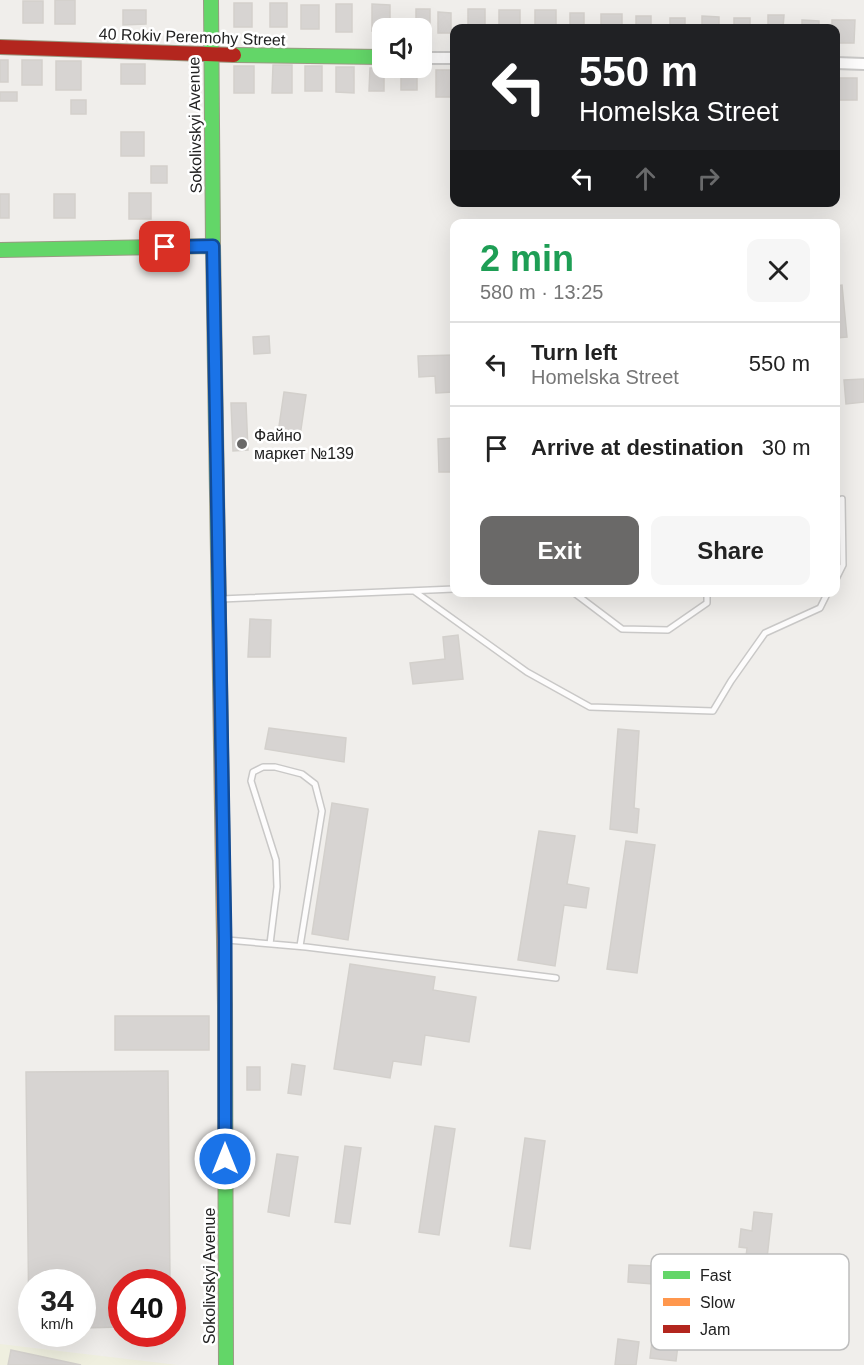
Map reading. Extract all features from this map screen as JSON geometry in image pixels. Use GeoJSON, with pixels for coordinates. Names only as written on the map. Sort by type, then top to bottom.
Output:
{"type":"FeatureCollection","features":[{"type":"Feature","properties":{"kind":"street","name":"Sokolivskyi Avenue"},"geometry":{"type":"LineString","coordinates":[[211,0],[225,940],[226,1365]]}},
{"type":"Feature","properties":{"kind":"street","name":"40 Rokiv Peremohy Street"},"geometry":{"type":"LineString","coordinates":[[0,46],[211,55],[372,57]]}},
{"type":"Feature","properties":{"kind":"street"},"geometry":{"type":"LineString","coordinates":[[432,58],[450,58]]}},
{"type":"Feature","properties":{"kind":"street"},"geometry":{"type":"LineString","coordinates":[[840,63],[864,64]]}},
{"type":"Feature","properties":{"kind":"street"},"geometry":{"type":"LineString","coordinates":[[0,250],[213,246]]}},
{"type":"Feature","properties":{"kind":"lane"},"geometry":{"type":"LineString","coordinates":[[840,572],[843,566],[842,499]]}},
{"type":"Feature","properties":{"kind":"lane"},"geometry":{"type":"LineString","coordinates":[[219,599],[450,589]]}},
{"type":"Feature","properties":{"kind":"lane"},"geometry":{"type":"LineString","coordinates":[[414,591],[527,672],[590,707],[713,711],[765,633],[819,608],[825,597]]}},
{"type":"Feature","properties":{"kind":"lane"},"geometry":{"type":"LineString","coordinates":[[580,597],[622,629],[668,630],[707,603],[707,597]]}},
{"type":"Feature","properties":{"kind":"lane"},"geometry":{"type":"LineString","coordinates":[[270,944],[277,887],[276,860],[251,781],[254,772],[263,766],[275,766],[302,774],[315,784],[322,811],[300,946]]}},
{"type":"Feature","properties":{"kind":"lane"},"geometry":{"type":"LineString","coordinates":[[225,940],[300,946],[556,978]]}},
{"type":"Feature","properties":{"kind":"green space"},"geometry":{"type":"Polygon","coordinates":[[[0,1344],[178,1365],[0,1365],[0,1344]]]}},
{"type":"Feature","properties":{"kind":"building"},"geometry":{"type":"Polygon","coordinates":[[[55,0],[75,0],[75,24],[55,24],[55,0]]]}},
{"type":"Feature","properties":{"kind":"building"},"geometry":{"type":"Polygon","coordinates":[[[23,1],[43,1],[43,23],[23,23],[23,1]]]}},
{"type":"Feature","properties":{"kind":"building"},"geometry":{"type":"Polygon","coordinates":[[[234,3],[252,3],[252,27],[234,27],[234,3]]]}},
{"type":"Feature","properties":{"kind":"building"},"geometry":{"type":"Polygon","coordinates":[[[270,3],[287,3],[287,27],[270,27],[270,3]]]}},
{"type":"Feature","properties":{"kind":"building"},"geometry":{"type":"Polygon","coordinates":[[[336,4],[352,4],[352,32],[336,32],[336,4]]]}},
{"type":"Feature","properties":{"kind":"building"},"geometry":{"type":"Polygon","coordinates":[[[372,4],[390,5],[390,18],[372,18],[372,4]]]}},
{"type":"Feature","properties":{"kind":"building"},"geometry":{"type":"Polygon","coordinates":[[[301,5],[319,5],[319,29],[301,29],[301,5]]]}},
{"type":"Feature","properties":{"kind":"building"},"geometry":{"type":"Polygon","coordinates":[[[416,9],[430,9],[430,18],[416,18],[416,9]]]}},
{"type":"Feature","properties":{"kind":"building"},"geometry":{"type":"Polygon","coordinates":[[[468,9],[485,9],[485,24],[468,24],[468,9]]]}},
{"type":"Feature","properties":{"kind":"building"},"geometry":{"type":"Polygon","coordinates":[[[123,10],[146,10],[146,24],[123,25],[123,10]]]}},
{"type":"Feature","properties":{"kind":"building"},"geometry":{"type":"Polygon","coordinates":[[[499,10],[520,10],[520,24],[499,24],[499,10]]]}},
{"type":"Feature","properties":{"kind":"building"},"geometry":{"type":"Polygon","coordinates":[[[535,10],[556,10],[556,24],[535,24],[535,10]]]}},
{"type":"Feature","properties":{"kind":"building"},"geometry":{"type":"Polygon","coordinates":[[[438,12],[451,13],[450,33],[438,33],[438,12]]]}},
{"type":"Feature","properties":{"kind":"building"},"geometry":{"type":"Polygon","coordinates":[[[570,13],[584,13],[584,24],[570,24],[570,13]]]}},
{"type":"Feature","properties":{"kind":"building"},"geometry":{"type":"Polygon","coordinates":[[[601,14],[622,14],[622,24],[601,24],[601,14]]]}},
{"type":"Feature","properties":{"kind":"building"},"geometry":{"type":"Polygon","coordinates":[[[768,15],[784,15],[783,24],[768,24],[768,15]]]}},
{"type":"Feature","properties":{"kind":"building"},"geometry":{"type":"Polygon","coordinates":[[[636,16],[651,16],[651,24],[636,24],[636,16]]]}},
{"type":"Feature","properties":{"kind":"building"},"geometry":{"type":"Polygon","coordinates":[[[702,16],[719,17],[719,24],[702,24],[702,16]]]}},
{"type":"Feature","properties":{"kind":"building"},"geometry":{"type":"Polygon","coordinates":[[[670,18],[685,18],[685,24],[670,24],[670,18]]]}},
{"type":"Feature","properties":{"kind":"building"},"geometry":{"type":"Polygon","coordinates":[[[734,18],[750,18],[750,24],[734,24],[734,18]]]}},
{"type":"Feature","properties":{"kind":"building"},"geometry":{"type":"Polygon","coordinates":[[[802,20],[819,21],[819,24],[802,24],[802,20]]]}},
{"type":"Feature","properties":{"kind":"building"},"geometry":{"type":"Polygon","coordinates":[[[832,20],[855,20],[854,43],[840,43],[840,24],[832,24],[832,20]]]}},
{"type":"Feature","properties":{"kind":"building"},"geometry":{"type":"Polygon","coordinates":[[[0,60],[8,60],[8,82],[0,82],[0,60]]]}},
{"type":"Feature","properties":{"kind":"building"},"geometry":{"type":"Polygon","coordinates":[[[22,60],[42,60],[42,85],[22,85],[22,60]]]}},
{"type":"Feature","properties":{"kind":"building"},"geometry":{"type":"Polygon","coordinates":[[[56,61],[81,61],[81,90],[56,90],[56,61]]]}},
{"type":"Feature","properties":{"kind":"building"},"geometry":{"type":"Polygon","coordinates":[[[121,64],[145,64],[145,84],[121,84],[121,64]]]}},
{"type":"Feature","properties":{"kind":"building"},"geometry":{"type":"Polygon","coordinates":[[[273,65],[292,65],[292,93],[272,93],[273,65]]]}},
{"type":"Feature","properties":{"kind":"building"},"geometry":{"type":"Polygon","coordinates":[[[234,66],[254,66],[254,93],[234,93],[234,66]]]}},
{"type":"Feature","properties":{"kind":"building"},"geometry":{"type":"Polygon","coordinates":[[[305,66],[322,66],[322,91],[305,91],[305,66]]]}},
{"type":"Feature","properties":{"kind":"building"},"geometry":{"type":"Polygon","coordinates":[[[336,67],[354,67],[354,93],[336,92],[336,67]]]}},
{"type":"Feature","properties":{"kind":"building"},"geometry":{"type":"Polygon","coordinates":[[[370,68],[372,68],[372,78],[384,78],[384,91],[369,91],[370,68]]]}},
{"type":"Feature","properties":{"kind":"building"},"geometry":{"type":"Polygon","coordinates":[[[436,70],[450,70],[450,97],[436,97],[436,70]]]}},
{"type":"Feature","properties":{"kind":"building"},"geometry":{"type":"Polygon","coordinates":[[[401,78],[417,78],[417,90],[401,90],[401,78]]]}},
{"type":"Feature","properties":{"kind":"building"},"geometry":{"type":"Polygon","coordinates":[[[840,78],[857,78],[857,100],[840,100],[840,78]]]}},
{"type":"Feature","properties":{"kind":"building"},"geometry":{"type":"Polygon","coordinates":[[[0,92],[17,92],[17,101],[0,101],[0,92]]]}},
{"type":"Feature","properties":{"kind":"building"},"geometry":{"type":"Polygon","coordinates":[[[71,100],[86,100],[86,114],[71,114],[71,100]]]}},
{"type":"Feature","properties":{"kind":"building"},"geometry":{"type":"Polygon","coordinates":[[[121,132],[144,132],[144,156],[121,156],[121,132]]]}},
{"type":"Feature","properties":{"kind":"building"},"geometry":{"type":"Polygon","coordinates":[[[151,166],[167,166],[167,183],[151,183],[151,166]]]}},
{"type":"Feature","properties":{"kind":"building"},"geometry":{"type":"Polygon","coordinates":[[[129,193],[151,193],[151,219],[129,219],[129,193]]]}},
{"type":"Feature","properties":{"kind":"building"},"geometry":{"type":"Polygon","coordinates":[[[0,194],[9,194],[9,218],[0,218],[0,194]]]}},
{"type":"Feature","properties":{"kind":"building"},"geometry":{"type":"Polygon","coordinates":[[[54,194],[75,194],[75,218],[54,218],[54,194]]]}},
{"type":"Feature","properties":{"kind":"building"},"geometry":{"type":"Polygon","coordinates":[[[840,285],[842,285],[847,337],[840,338],[840,285]]]}},
{"type":"Feature","properties":{"kind":"building"},"geometry":{"type":"Polygon","coordinates":[[[269,336],[270,353],[254,354],[253,337],[269,336]]]}},
{"type":"Feature","properties":{"kind":"building"},"geometry":{"type":"Polygon","coordinates":[[[450,355],[450,392],[436,393],[435,376],[419,377],[418,356],[450,355]]]}},
{"type":"Feature","properties":{"kind":"building"},"geometry":{"type":"Polygon","coordinates":[[[864,379],[864,402],[846,404],[844,380],[864,379]]]}},
{"type":"Feature","properties":{"kind":"building"},"geometry":{"type":"Polygon","coordinates":[[[284,392],[306,395],[300,436],[278,433],[284,392]]]}},
{"type":"Feature","properties":{"kind":"building"},"geometry":{"type":"Polygon","coordinates":[[[231,403],[246,403],[248,450],[233,451],[231,403]]]}},
{"type":"Feature","properties":{"kind":"building"},"geometry":{"type":"Polygon","coordinates":[[[450,438],[450,472],[439,472],[438,439],[450,438]]]}},
{"type":"Feature","properties":{"kind":"building"},"geometry":{"type":"Polygon","coordinates":[[[250,619],[271,620],[270,657],[248,657],[250,619]]]}},
{"type":"Feature","properties":{"kind":"building"},"geometry":{"type":"Polygon","coordinates":[[[458,635],[463,679],[413,684],[410,663],[445,659],[443,637],[458,635]]]}},
{"type":"Feature","properties":{"kind":"building"},"geometry":{"type":"Polygon","coordinates":[[[269,728],[346,738],[344,762],[265,749],[269,728]]]}},
{"type":"Feature","properties":{"kind":"building"},"geometry":{"type":"Polygon","coordinates":[[[618,729],[639,731],[634,808],[639,809],[637,833],[610,829],[618,729]]]}},
{"type":"Feature","properties":{"kind":"building"},"geometry":{"type":"Polygon","coordinates":[[[332,803],[368,809],[348,940],[312,934],[332,803]]]}},
{"type":"Feature","properties":{"kind":"building"},"geometry":{"type":"Polygon","coordinates":[[[539,831],[575,836],[567,884],[589,888],[586,908],[564,905],[555,966],[518,960],[539,831]]]}},
{"type":"Feature","properties":{"kind":"building"},"geometry":{"type":"Polygon","coordinates":[[[626,841],[655,845],[637,973],[607,969],[626,841]]]}},
{"type":"Feature","properties":{"kind":"building"},"geometry":{"type":"Polygon","coordinates":[[[350,964],[435,977],[433,990],[476,997],[469,1042],[425,1035],[421,1065],[393,1061],[390,1078],[334,1069],[350,964]]]}},
{"type":"Feature","properties":{"kind":"building"},"geometry":{"type":"Polygon","coordinates":[[[115,1016],[209,1016],[209,1050],[115,1050],[115,1016]]]}},
{"type":"Feature","properties":{"kind":"building"},"geometry":{"type":"Polygon","coordinates":[[[292,1064],[305,1066],[301,1095],[288,1093],[292,1064]]]}},
{"type":"Feature","properties":{"kind":"building"},"geometry":{"type":"Polygon","coordinates":[[[247,1067],[260,1067],[260,1090],[247,1090],[247,1067]]]}},
{"type":"Feature","properties":{"kind":"building"},"geometry":{"type":"Polygon","coordinates":[[[168,1071],[170,1269],[108,1269],[108,1327],[96,1328],[96,1269],[28,1269],[26,1072],[168,1071]]]}},
{"type":"Feature","properties":{"kind":"building"},"geometry":{"type":"Polygon","coordinates":[[[435,1126],[455,1129],[439,1235],[419,1232],[435,1126]]]}},
{"type":"Feature","properties":{"kind":"building"},"geometry":{"type":"Polygon","coordinates":[[[525,1138],[545,1141],[530,1249],[510,1246],[525,1138]]]}},
{"type":"Feature","properties":{"kind":"building"},"geometry":{"type":"Polygon","coordinates":[[[345,1146],[361,1148],[350,1224],[335,1222],[345,1146]]]}},
{"type":"Feature","properties":{"kind":"building"},"geometry":{"type":"Polygon","coordinates":[[[277,1154],[298,1157],[289,1216],[268,1212],[277,1154]]]}},
{"type":"Feature","properties":{"kind":"building"},"geometry":{"type":"Polygon","coordinates":[[[754,1212],[772,1214],[767,1254],[746,1254],[747,1248],[739,1247],[741,1229],[752,1231],[754,1212]]]}},
{"type":"Feature","properties":{"kind":"building"},"geometry":{"type":"Polygon","coordinates":[[[629,1265],[651,1266],[651,1284],[628,1282],[629,1265]]]}},
{"type":"Feature","properties":{"kind":"building"},"geometry":{"type":"Polygon","coordinates":[[[618,1339],[639,1342],[636,1365],[615,1365],[618,1339]]]}},
{"type":"Feature","properties":{"kind":"building"},"geometry":{"type":"Polygon","coordinates":[[[11,1350],[81,1365],[8,1365],[11,1350]]]}},
{"type":"Feature","properties":{"kind":"building"},"geometry":{"type":"Polygon","coordinates":[[[651,1350],[677,1350],[676,1361],[650,1358],[651,1350]]]}},
{"type":"Feature","properties":{"kind":"traffic: fast"},"geometry":{"type":"LineString","coordinates":[[211,0],[219,617]]}},
{"type":"Feature","properties":{"kind":"traffic: fast"},"geometry":{"type":"LineString","coordinates":[[234,55],[372,57]]}},
{"type":"Feature","properties":{"kind":"traffic: fast"},"geometry":{"type":"LineString","coordinates":[[0,250],[213,246]]}},
{"type":"Feature","properties":{"kind":"traffic: fast"},"geometry":{"type":"LineString","coordinates":[[225,1006],[226,1365]]}},
{"type":"Feature","properties":{"kind":"traffic: slow"},"geometry":{"type":"LineString","coordinates":[[219,617],[225,1006]]}},
{"type":"Feature","properties":{"kind":"traffic: jam"},"geometry":{"type":"LineString","coordinates":[[0,47],[234,55]]}},
{"type":"Feature","properties":{"kind":"place","name":"Файно маркет №139"},"geometry":{"type":"Point","coordinates":[242,444]}},
{"type":"Feature","properties":{"kind":"route"},"geometry":{"type":"LineString","coordinates":[[165,247],[213,246],[225,940],[225,1159]]}}]}
